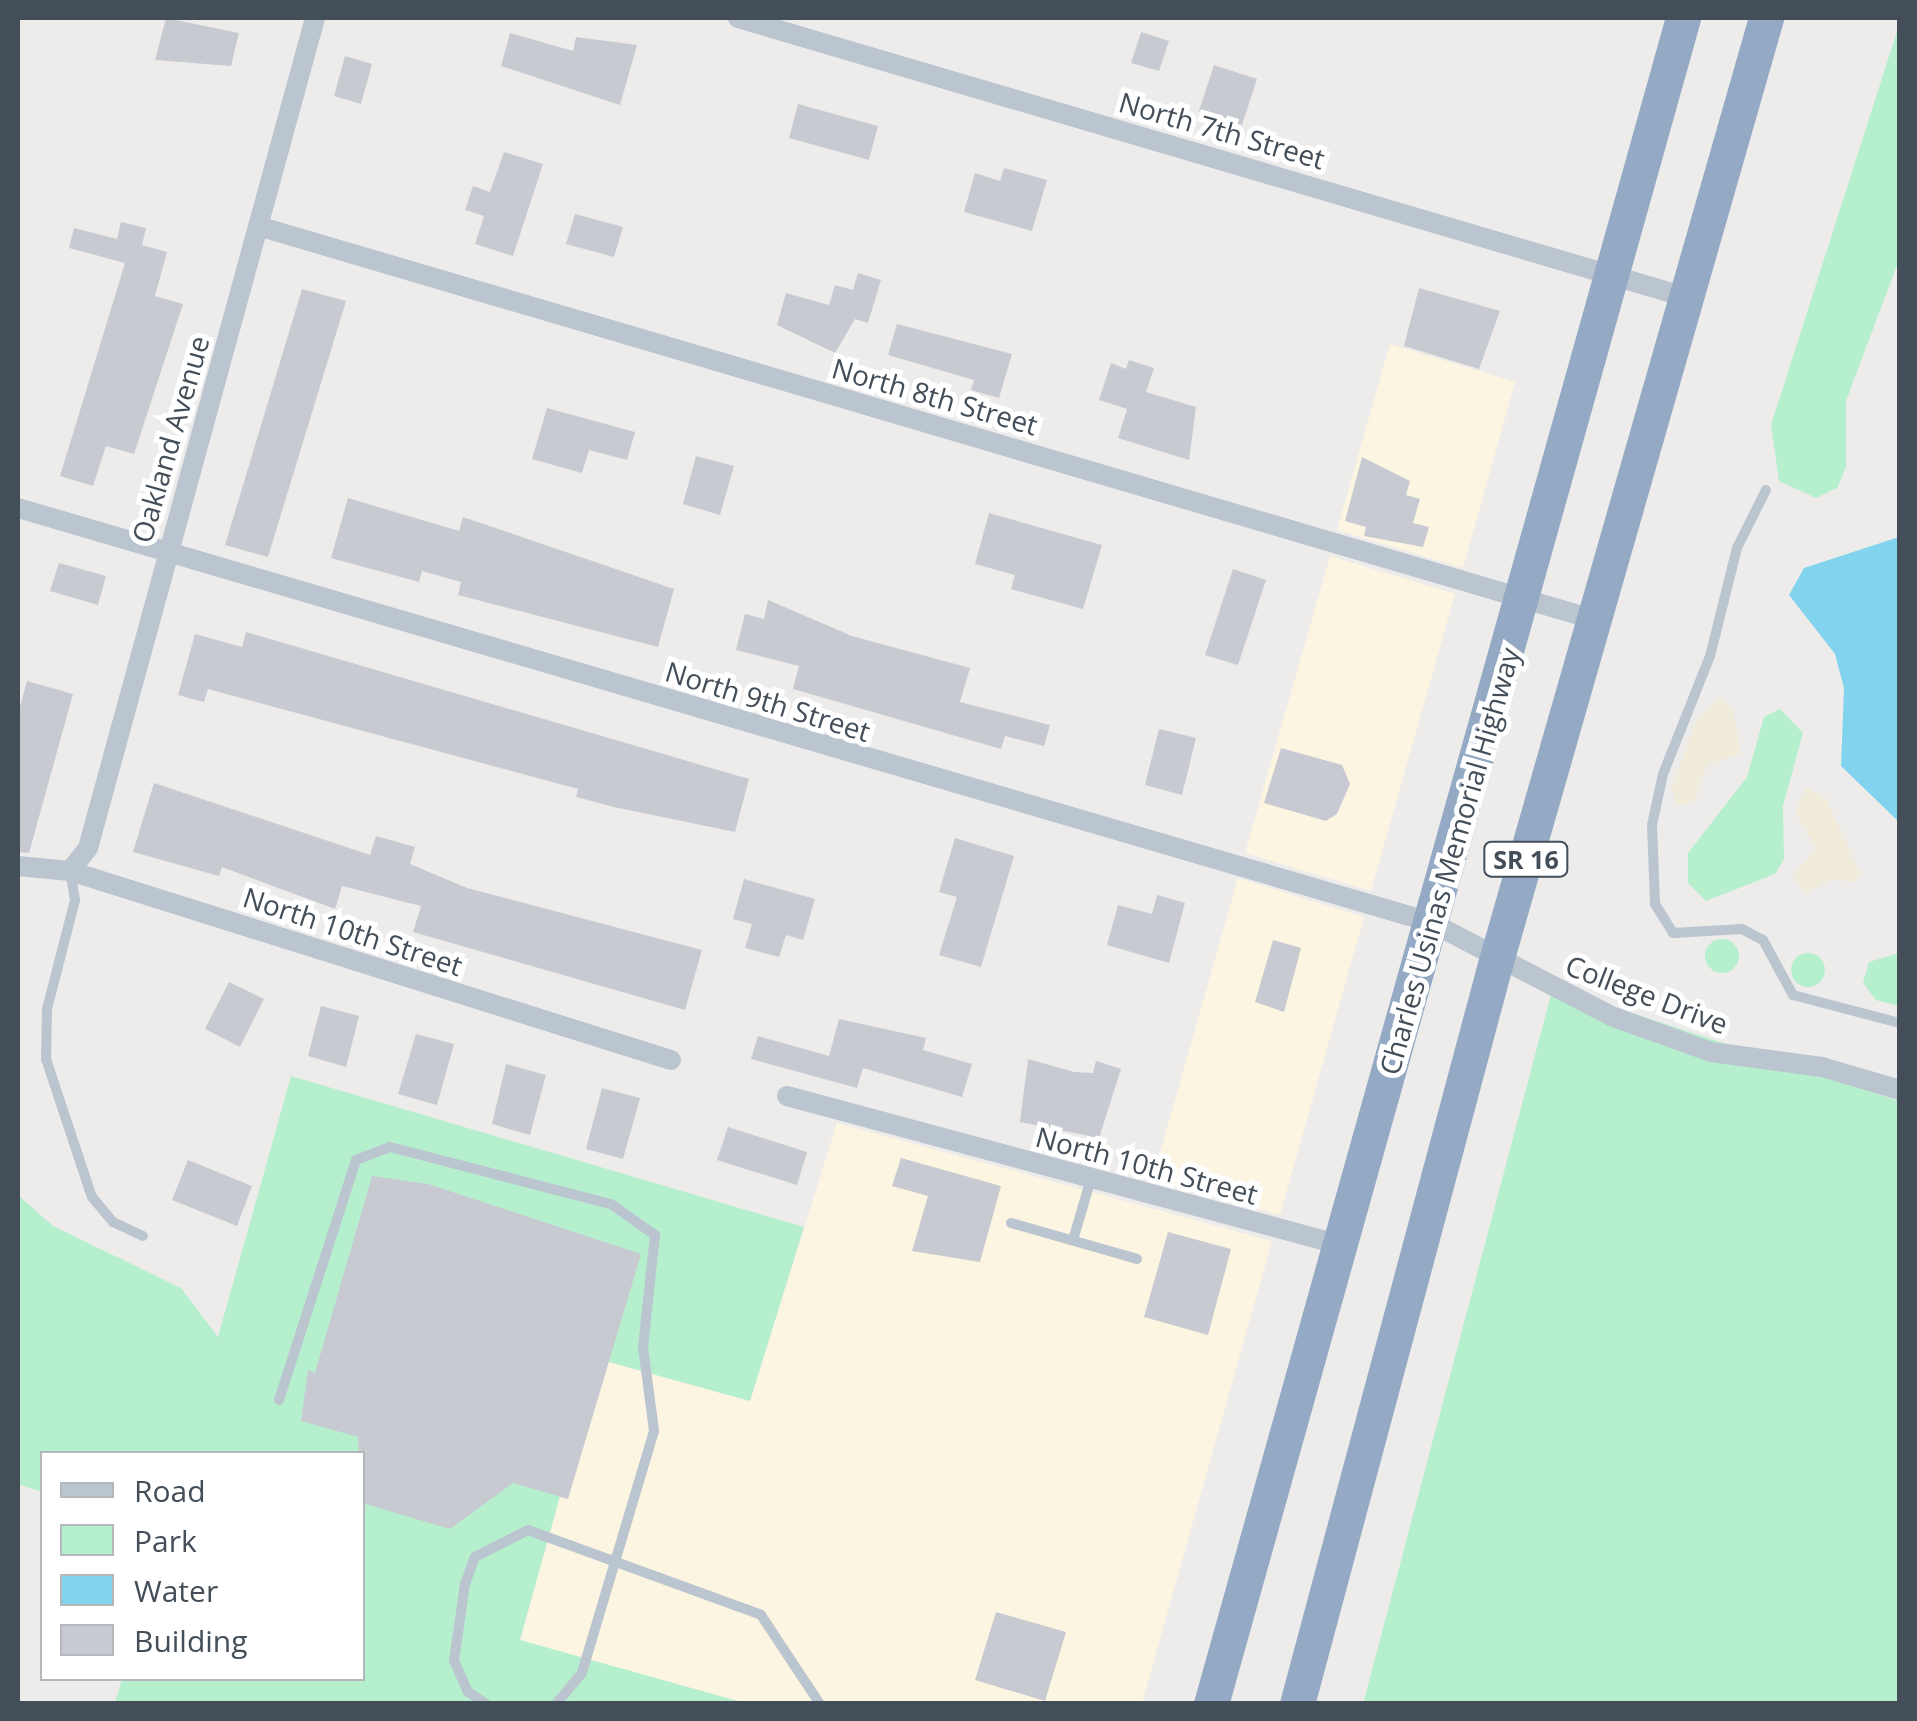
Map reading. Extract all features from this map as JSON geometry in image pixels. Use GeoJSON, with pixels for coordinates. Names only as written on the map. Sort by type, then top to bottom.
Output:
{"type":"FeatureCollection","features":[{"type":"Feature","properties":{"kind":"highway","name":"Charles Usinas Memorial Highway"},"geometry":{"type":"LineString","coordinates":[[1211,1704],[1683,18]]}},
{"type":"Feature","properties":{"kind":"highway","name":"SR 16"},"geometry":{"type":"LineString","coordinates":[[1297,1704],[1496,960],[1690,298],[1766,18]]}},
{"type":"Feature","properties":{"kind":"street","name":"Oakland Avenue"},"geometry":{"type":"LineString","coordinates":[[70,870],[88,848],[315,18]]}},
{"type":"Feature","properties":{"kind":"street","name":"North 7th Street"},"geometry":{"type":"LineString","coordinates":[[738,18],[1690,298]]}},
{"type":"Feature","properties":{"kind":"street","name":"North 8th Street"},"geometry":{"type":"LineString","coordinates":[[258,226],[1596,620]]}},
{"type":"Feature","properties":{"kind":"street","name":"North 9th Street"},"geometry":{"type":"LineString","coordinates":[[18,508],[1430,922],[1496,960]]}},
{"type":"Feature","properties":{"kind":"street","name":"North 10th Street"},"geometry":{"type":"LineString","coordinates":[[18,866],[70,870],[671,1060]]}},
{"type":"Feature","properties":{"kind":"street","name":"College Drive"},"geometry":{"type":"LineString","coordinates":[[1496,960],[1711,1052],[1822,1067],[1900,1090]]}},
{"type":"Feature","properties":{"kind":"street","name":"North 10th Street"},"geometry":{"type":"LineString","coordinates":[[787,1096],[1340,1245]]}},
{"type":"Feature","properties":{"kind":"lane"},"geometry":{"type":"LineString","coordinates":[[1766,490],[1737,548],[1710,656],[1660,787],[1655,904],[1673,933],[1742,929],[1763,940],[1792,995],[1900,1023]]}},
{"type":"Feature","properties":{"kind":"lane"},"geometry":{"type":"LineString","coordinates":[[70,870],[74,900],[47,1009],[46,1058],[92,1197],[113,1222],[143,1236]]}},
{"type":"Feature","properties":{"kind":"lane"},"geometry":{"type":"LineString","coordinates":[[279,1400],[356,1160],[390,1146],[611,1204],[654,1236],[656,1276],[642,1347],[654,1430],[582,1673],[556,1704]]}},
{"type":"Feature","properties":{"kind":"lane"},"geometry":{"type":"LineString","coordinates":[[1073,1240],[1090,1179]]}},
{"type":"Feature","properties":{"kind":"lane"},"geometry":{"type":"LineString","coordinates":[[1011,1223],[1136,1259]]}},
{"type":"Feature","properties":{"kind":"lane"},"geometry":{"type":"LineString","coordinates":[[486,1704],[468,1692],[454,1661],[474,1557],[528,1530],[616,1566],[761,1616],[820,1704]]}},
{"type":"Feature","properties":{"kind":"shaded area"},"geometry":{"type":"Polygon","coordinates":[[[1390,344],[1515,382],[1463,568],[1337,530],[1390,344]]]}},
{"type":"Feature","properties":{"kind":"shaded area"},"geometry":{"type":"Polygon","coordinates":[[[1330,556],[1455,594],[1371,891],[1245,853],[1330,556]]]}},
{"type":"Feature","properties":{"kind":"shaded area"},"geometry":{"type":"Polygon","coordinates":[[[1238,878],[1364,917],[1280,1215],[1152,1181],[1238,878]]]}},
{"type":"Feature","properties":{"kind":"shaded area"},"geometry":{"type":"Polygon","coordinates":[[[837,1123],[1272,1241],[1142,1703],[745,1703],[520,1641],[598,1359],[750,1401],[837,1123]]]}},
{"type":"Feature","properties":{"kind":"green space"},"geometry":{"type":"Polygon","coordinates":[[[1899,25],[1899,260],[1846,401],[1846,467],[1837,488],[1816,498],[1779,481],[1771,425],[1899,25]]]}},
{"type":"Feature","properties":{"kind":"green space"},"geometry":{"type":"Polygon","coordinates":[[[1780,709],[1803,733],[1783,806],[1784,859],[1775,874],[1706,901],[1688,883],[1688,853],[1747,777],[1764,717],[1780,709]]]}},
{"type":"Feature","properties":{"kind":"green space"},"geometry":{"type":"Polygon","coordinates":[[[1722,939],[1734,944],[1739,956],[1734,968],[1722,973],[1710,968],[1705,956],[1710,944],[1722,939]]]}},
{"type":"Feature","properties":{"kind":"green space"},"geometry":{"type":"Polygon","coordinates":[[[1808,953],[1820,958],[1825,970],[1820,982],[1808,987],[1796,982],[1791,970],[1796,958],[1808,953]]]}},
{"type":"Feature","properties":{"kind":"green space"},"geometry":{"type":"Polygon","coordinates":[[[1900,953],[1899,1006],[1876,1000],[1863,983],[1869,962],[1900,953]]]}},
{"type":"Feature","properties":{"kind":"green space"},"geometry":{"type":"Polygon","coordinates":[[[1553,987],[1899,1101],[1899,1703],[1363,1704],[1553,987]]]}},
{"type":"Feature","properties":{"kind":"green space"},"geometry":{"type":"Polygon","coordinates":[[[291,1076],[804,1227],[750,1401],[598,1359],[520,1640],[745,1703],[115,1703],[121,1681],[365,1681],[365,1451],[40,1451],[40,1491],[18,1484],[18,1195],[53,1226],[181,1288],[218,1337],[291,1076]]]}},
{"type":"Feature","properties":{"kind":"sand"},"geometry":{"type":"Polygon","coordinates":[[[1719,697],[1733,710],[1741,753],[1706,766],[1694,802],[1677,806],[1672,787],[1697,720],[1719,697]]]}},
{"type":"Feature","properties":{"kind":"sand"},"geometry":{"type":"Polygon","coordinates":[[[1806,787],[1826,799],[1860,873],[1855,882],[1833,879],[1804,894],[1793,876],[1816,848],[1795,811],[1806,787]]]}},
{"type":"Feature","properties":{"kind":"water"},"geometry":{"type":"Polygon","coordinates":[[[1899,537],[1899,822],[1841,766],[1844,688],[1835,654],[1789,595],[1804,568],[1899,537]]]}},
{"type":"Feature","properties":{"kind":"building"},"geometry":{"type":"Polygon","coordinates":[[[166,18],[239,33],[231,66],[155,60],[166,18]]]}},
{"type":"Feature","properties":{"kind":"building"},"geometry":{"type":"Polygon","coordinates":[[[1141,32],[1169,41],[1159,71],[1131,63],[1141,32]]]}},
{"type":"Feature","properties":{"kind":"building"},"geometry":{"type":"Polygon","coordinates":[[[510,33],[573,51],[576,37],[637,45],[620,105],[501,66],[510,33]]]}},
{"type":"Feature","properties":{"kind":"building"},"geometry":{"type":"Polygon","coordinates":[[[345,56],[372,64],[361,104],[334,96],[345,56]]]}},
{"type":"Feature","properties":{"kind":"building"},"geometry":{"type":"Polygon","coordinates":[[[1214,65],[1257,79],[1242,125],[1199,111],[1214,65]]]}},
{"type":"Feature","properties":{"kind":"building"},"geometry":{"type":"Polygon","coordinates":[[[798,104],[878,126],[869,160],[789,138],[798,104]]]}},
{"type":"Feature","properties":{"kind":"building"},"geometry":{"type":"Polygon","coordinates":[[[504,152],[543,164],[513,256],[475,244],[484,216],[465,210],[473,186],[490,192],[504,152]]]}},
{"type":"Feature","properties":{"kind":"building"},"geometry":{"type":"Polygon","coordinates":[[[1004,168],[1047,180],[1032,231],[964,212],[975,173],[1000,181],[1004,168]]]}},
{"type":"Feature","properties":{"kind":"building"},"geometry":{"type":"Polygon","coordinates":[[[575,214],[623,227],[614,257],[566,244],[575,214]]]}},
{"type":"Feature","properties":{"kind":"building"},"geometry":{"type":"Polygon","coordinates":[[[121,222],[146,228],[142,245],[167,252],[155,296],[183,304],[134,454],[106,446],[93,486],[60,476],[125,263],[69,248],[74,228],[117,239],[121,222]]]}},
{"type":"Feature","properties":{"kind":"building"},"geometry":{"type":"Polygon","coordinates":[[[858,273],[881,280],[868,323],[855,319],[835,353],[777,325],[786,293],[829,305],[835,285],[853,290],[858,273]]]}},
{"type":"Feature","properties":{"kind":"building"},"geometry":{"type":"Polygon","coordinates":[[[1419,288],[1500,311],[1479,369],[1404,346],[1419,288]]]}},
{"type":"Feature","properties":{"kind":"building"},"geometry":{"type":"Polygon","coordinates":[[[302,289],[346,301],[268,557],[225,545],[302,289]]]}},
{"type":"Feature","properties":{"kind":"building"},"geometry":{"type":"Polygon","coordinates":[[[897,324],[1012,354],[999,398],[971,390],[974,380],[888,355],[897,324]]]}},
{"type":"Feature","properties":{"kind":"building"},"geometry":{"type":"Polygon","coordinates":[[[1129,360],[1154,368],[1146,392],[1196,407],[1189,460],[1118,438],[1127,409],[1099,400],[1111,363],[1126,369],[1129,360]]]}},
{"type":"Feature","properties":{"kind":"building"},"geometry":{"type":"Polygon","coordinates":[[[547,408],[635,432],[627,460],[589,450],[582,473],[532,459],[547,408]]]}},
{"type":"Feature","properties":{"kind":"building"},"geometry":{"type":"Polygon","coordinates":[[[696,456],[734,466],[720,515],[683,504],[696,456]]]}},
{"type":"Feature","properties":{"kind":"building"},"geometry":{"type":"Polygon","coordinates":[[[1362,457],[1410,481],[1406,495],[1420,499],[1413,523],[1429,527],[1423,547],[1364,536],[1366,527],[1345,521],[1362,457]]]}},
{"type":"Feature","properties":{"kind":"building"},"geometry":{"type":"Polygon","coordinates":[[[348,498],[459,531],[463,517],[674,589],[658,647],[458,595],[461,582],[422,571],[419,582],[331,558],[348,498]]]}},
{"type":"Feature","properties":{"kind":"building"},"geometry":{"type":"Polygon","coordinates":[[[989,513],[1102,545],[1083,609],[1011,589],[1015,575],[975,564],[989,513]]]}},
{"type":"Feature","properties":{"kind":"building"},"geometry":{"type":"Polygon","coordinates":[[[59,563],[106,576],[98,605],[50,591],[59,563]]]}},
{"type":"Feature","properties":{"kind":"building"},"geometry":{"type":"Polygon","coordinates":[[[1233,569],[1266,580],[1238,665],[1205,655],[1233,569]]]}},
{"type":"Feature","properties":{"kind":"building"},"geometry":{"type":"Polygon","coordinates":[[[768,600],[852,636],[970,668],[960,702],[1050,725],[1044,746],[1005,736],[1001,749],[793,689],[799,666],[736,650],[745,614],[764,619],[768,600]]]}},
{"type":"Feature","properties":{"kind":"building"},"geometry":{"type":"Polygon","coordinates":[[[246,632],[749,779],[735,832],[576,797],[578,789],[208,689],[204,702],[178,695],[195,634],[242,647],[246,632]]]}},
{"type":"Feature","properties":{"kind":"building"},"geometry":{"type":"Polygon","coordinates":[[[27,681],[73,694],[29,853],[18,852],[18,714],[27,681]]]}},
{"type":"Feature","properties":{"kind":"building"},"geometry":{"type":"Polygon","coordinates":[[[1159,729],[1196,738],[1182,795],[1145,785],[1159,729]]]}},
{"type":"Feature","properties":{"kind":"building"},"geometry":{"type":"Polygon","coordinates":[[[1281,748],[1342,765],[1350,784],[1337,814],[1326,821],[1264,803],[1281,748]]]}},
{"type":"Feature","properties":{"kind":"building"},"geometry":{"type":"Polygon","coordinates":[[[154,783],[370,855],[376,836],[415,847],[410,864],[467,888],[702,950],[685,1010],[413,932],[421,906],[342,886],[335,909],[222,867],[219,876],[133,852],[154,783]]]}},
{"type":"Feature","properties":{"kind":"building"},"geometry":{"type":"Polygon","coordinates":[[[955,838],[1014,856],[981,967],[939,955],[957,897],[939,892],[955,838]]]}},
{"type":"Feature","properties":{"kind":"building"},"geometry":{"type":"Polygon","coordinates":[[[744,879],[815,899],[803,940],[786,935],[779,957],[745,948],[752,924],[733,919],[744,879]]]}},
{"type":"Feature","properties":{"kind":"building"},"geometry":{"type":"Polygon","coordinates":[[[1157,895],[1185,903],[1169,963],[1107,945],[1118,905],[1152,914],[1157,895]]]}},
{"type":"Feature","properties":{"kind":"building"},"geometry":{"type":"Polygon","coordinates":[[[1273,940],[1301,948],[1284,1012],[1255,1002],[1273,940]]]}},
{"type":"Feature","properties":{"kind":"building"},"geometry":{"type":"Polygon","coordinates":[[[229,982],[264,999],[240,1047],[205,1029],[229,982]]]}},
{"type":"Feature","properties":{"kind":"building"},"geometry":{"type":"Polygon","coordinates":[[[321,1006],[359,1016],[346,1067],[308,1056],[321,1006]]]}},
{"type":"Feature","properties":{"kind":"building"},"geometry":{"type":"Polygon","coordinates":[[[839,1019],[926,1038],[923,1050],[972,1064],[962,1097],[863,1068],[857,1088],[751,1059],[758,1036],[829,1056],[839,1019]]]}},
{"type":"Feature","properties":{"kind":"building"},"geometry":{"type":"Polygon","coordinates":[[[416,1034],[454,1044],[437,1105],[398,1094],[416,1034]]]}},
{"type":"Feature","properties":{"kind":"building"},"geometry":{"type":"Polygon","coordinates":[[[1028,1059],[1074,1072],[1093,1073],[1096,1061],[1121,1069],[1099,1138],[1020,1122],[1028,1059]]]}},
{"type":"Feature","properties":{"kind":"building"},"geometry":{"type":"Polygon","coordinates":[[[506,1064],[546,1075],[530,1135],[492,1124],[506,1064]]]}},
{"type":"Feature","properties":{"kind":"building"},"geometry":{"type":"Polygon","coordinates":[[[602,1088],[640,1098],[623,1159],[586,1149],[602,1088]]]}},
{"type":"Feature","properties":{"kind":"building"},"geometry":{"type":"Polygon","coordinates":[[[728,1127],[807,1152],[797,1185],[717,1160],[728,1127]]]}},
{"type":"Feature","properties":{"kind":"building"},"geometry":{"type":"Polygon","coordinates":[[[901,1158],[1001,1186],[980,1262],[912,1251],[928,1196],[892,1186],[901,1158]]]}},
{"type":"Feature","properties":{"kind":"building"},"geometry":{"type":"Polygon","coordinates":[[[188,1160],[252,1186],[237,1226],[172,1200],[188,1160]]]}},
{"type":"Feature","properties":{"kind":"building"},"geometry":{"type":"Polygon","coordinates":[[[372,1176],[428,1184],[641,1254],[568,1499],[513,1483],[450,1529],[365,1504],[365,1451],[359,1451],[358,1437],[301,1421],[308,1370],[315,1373],[372,1176]]]}},
{"type":"Feature","properties":{"kind":"building"},"geometry":{"type":"Polygon","coordinates":[[[1168,1232],[1231,1249],[1208,1335],[1144,1317],[1168,1232]]]}},
{"type":"Feature","properties":{"kind":"building"},"geometry":{"type":"Polygon","coordinates":[[[996,1612],[1066,1632],[1045,1701],[975,1680],[996,1612]]]}}]}
